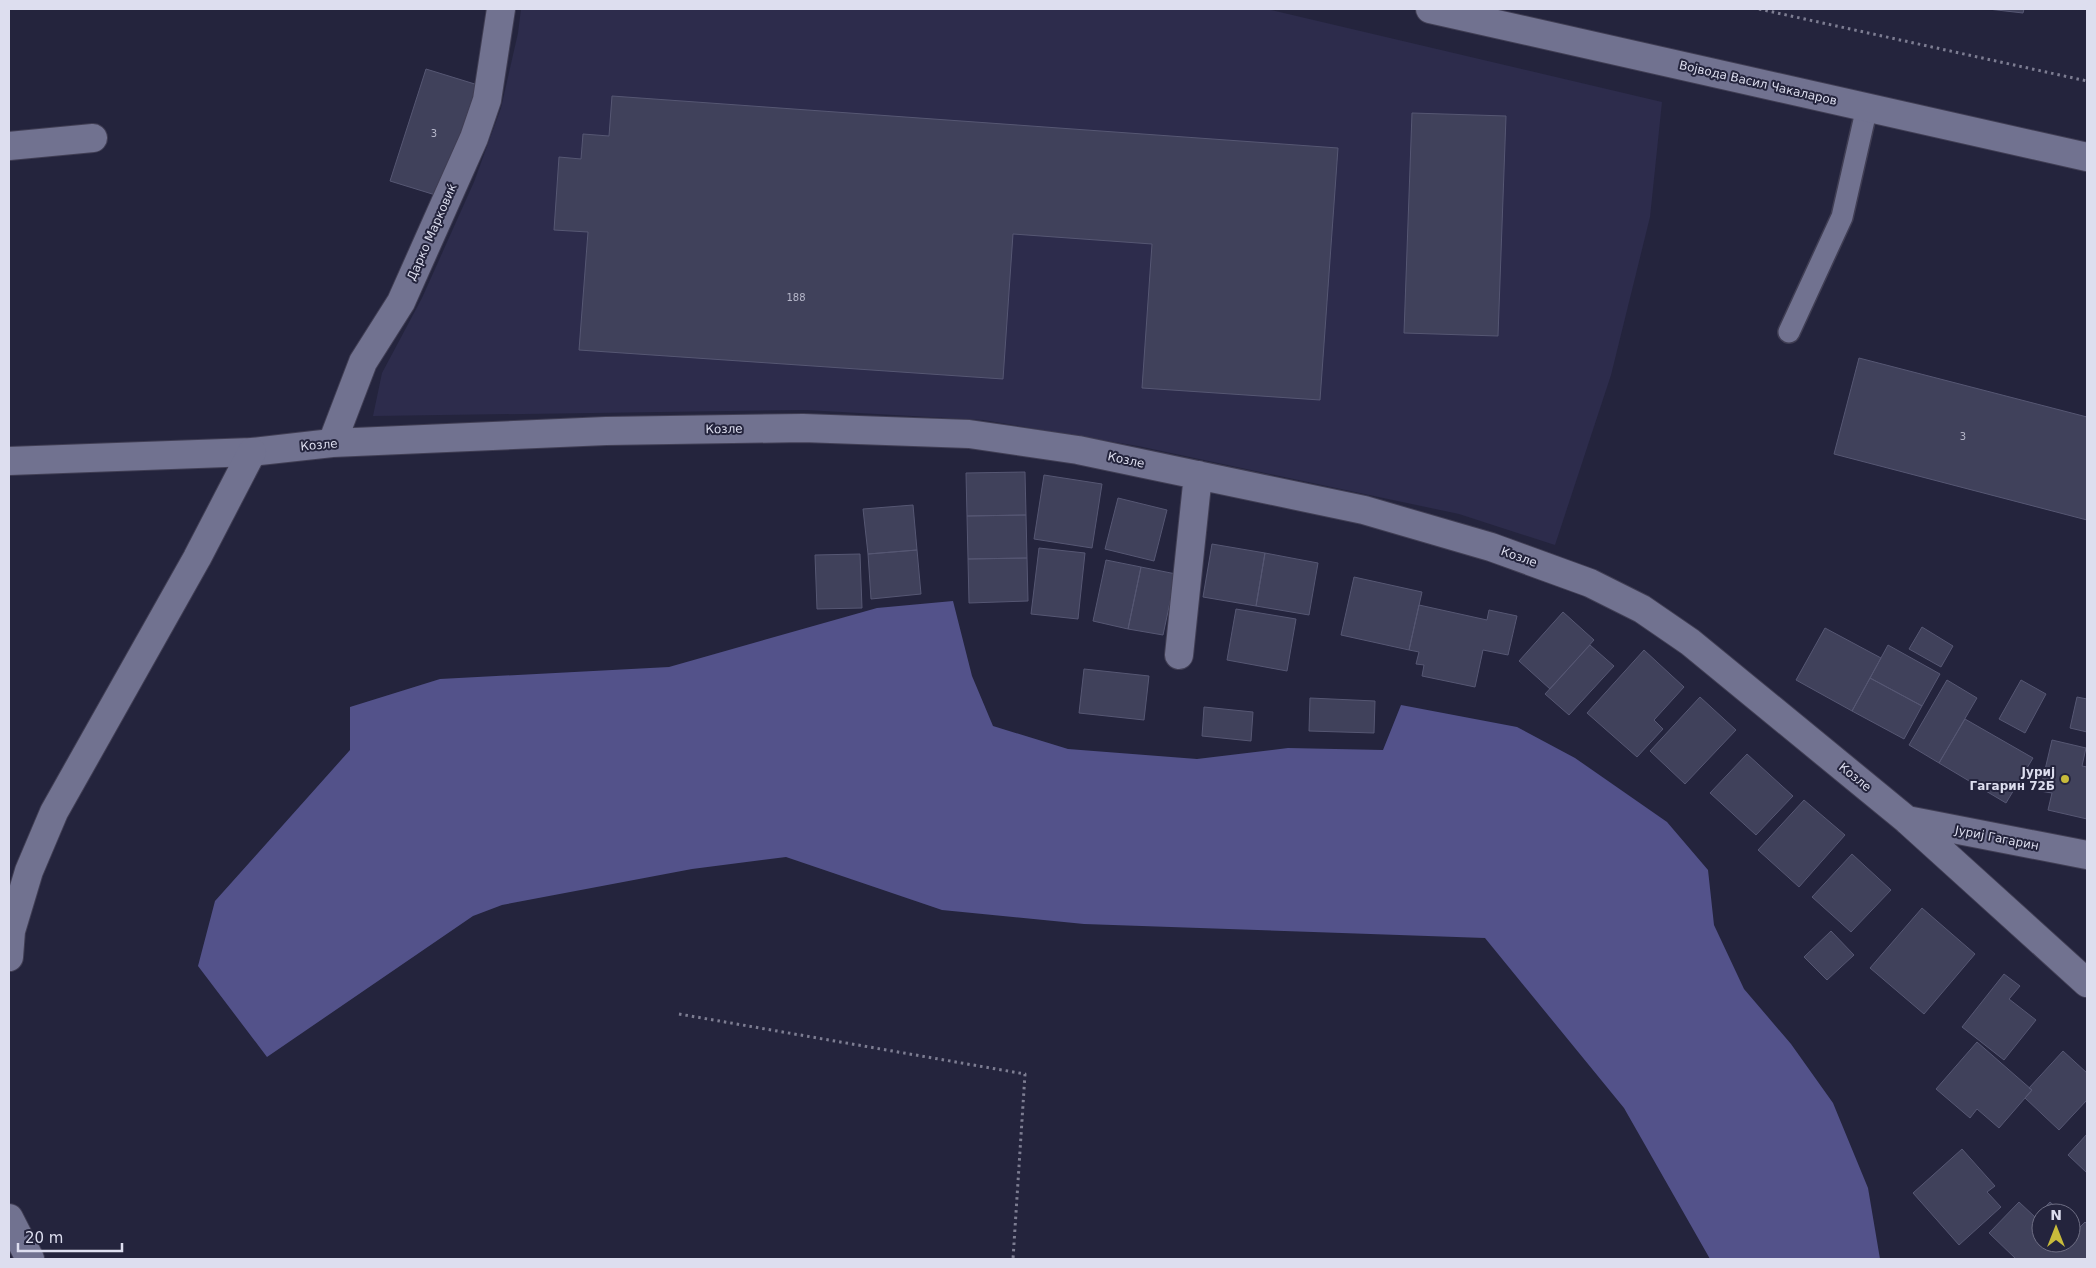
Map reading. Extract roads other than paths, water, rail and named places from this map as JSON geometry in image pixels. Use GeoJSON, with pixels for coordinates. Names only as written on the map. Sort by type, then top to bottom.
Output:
{"type":"FeatureCollection","features":[{"type":"Feature","properties":{"kind":"street","name":"Дарко Марковиќ"},"geometry":{"type":"LineString","coordinates":[[332,443],[364,362],[401,302],[474,138],[487,100],[501,9]]}},
{"type":"Feature","properties":{"kind":"street","name":"Војвода Васил Чакаларов"},"geometry":{"type":"LineString","coordinates":[[1436,10],[2087,157]]}},
{"type":"Feature","properties":{"kind":"street"},"geometry":{"type":"LineString","coordinates":[[9,146],[93,138]]}},
{"type":"Feature","properties":{"kind":"street","name":"Козле"},"geometry":{"type":"LineString","coordinates":[[9,461],[252,452],[332,443],[606,431],[803,428],[970,434],[1078,450],[1364,510],[1491,547],[1590,583],[1642,610],[1690,642],[1907,820],[2087,984]]}},
{"type":"Feature","properties":{"kind":"street"},"geometry":{"type":"LineString","coordinates":[[9,957],[11,931],[29,871],[54,812],[197,558],[252,452]]}},
{"type":"Feature","properties":{"kind":"street"},"geometry":{"type":"LineString","coordinates":[[1179,655],[1198,475]]}},
{"type":"Feature","properties":{"kind":"street","name":"Јуриј Гагарин"},"geometry":{"type":"LineString","coordinates":[[1907,820],[2087,855]]}},
{"type":"Feature","properties":{"kind":"street"},"geometry":{"type":"LineString","coordinates":[[9,1218],[30,1259]]}},
{"type":"Feature","properties":{"kind":"lane"},"geometry":{"type":"LineString","coordinates":[[1789,332],[1842,217],[1867,107]]}},
{"type":"Feature","properties":{"kind":"place","name":"Јуриј Гагарин 72Б"},"geometry":{"type":"Point","coordinates":[2065,779]}}]}
